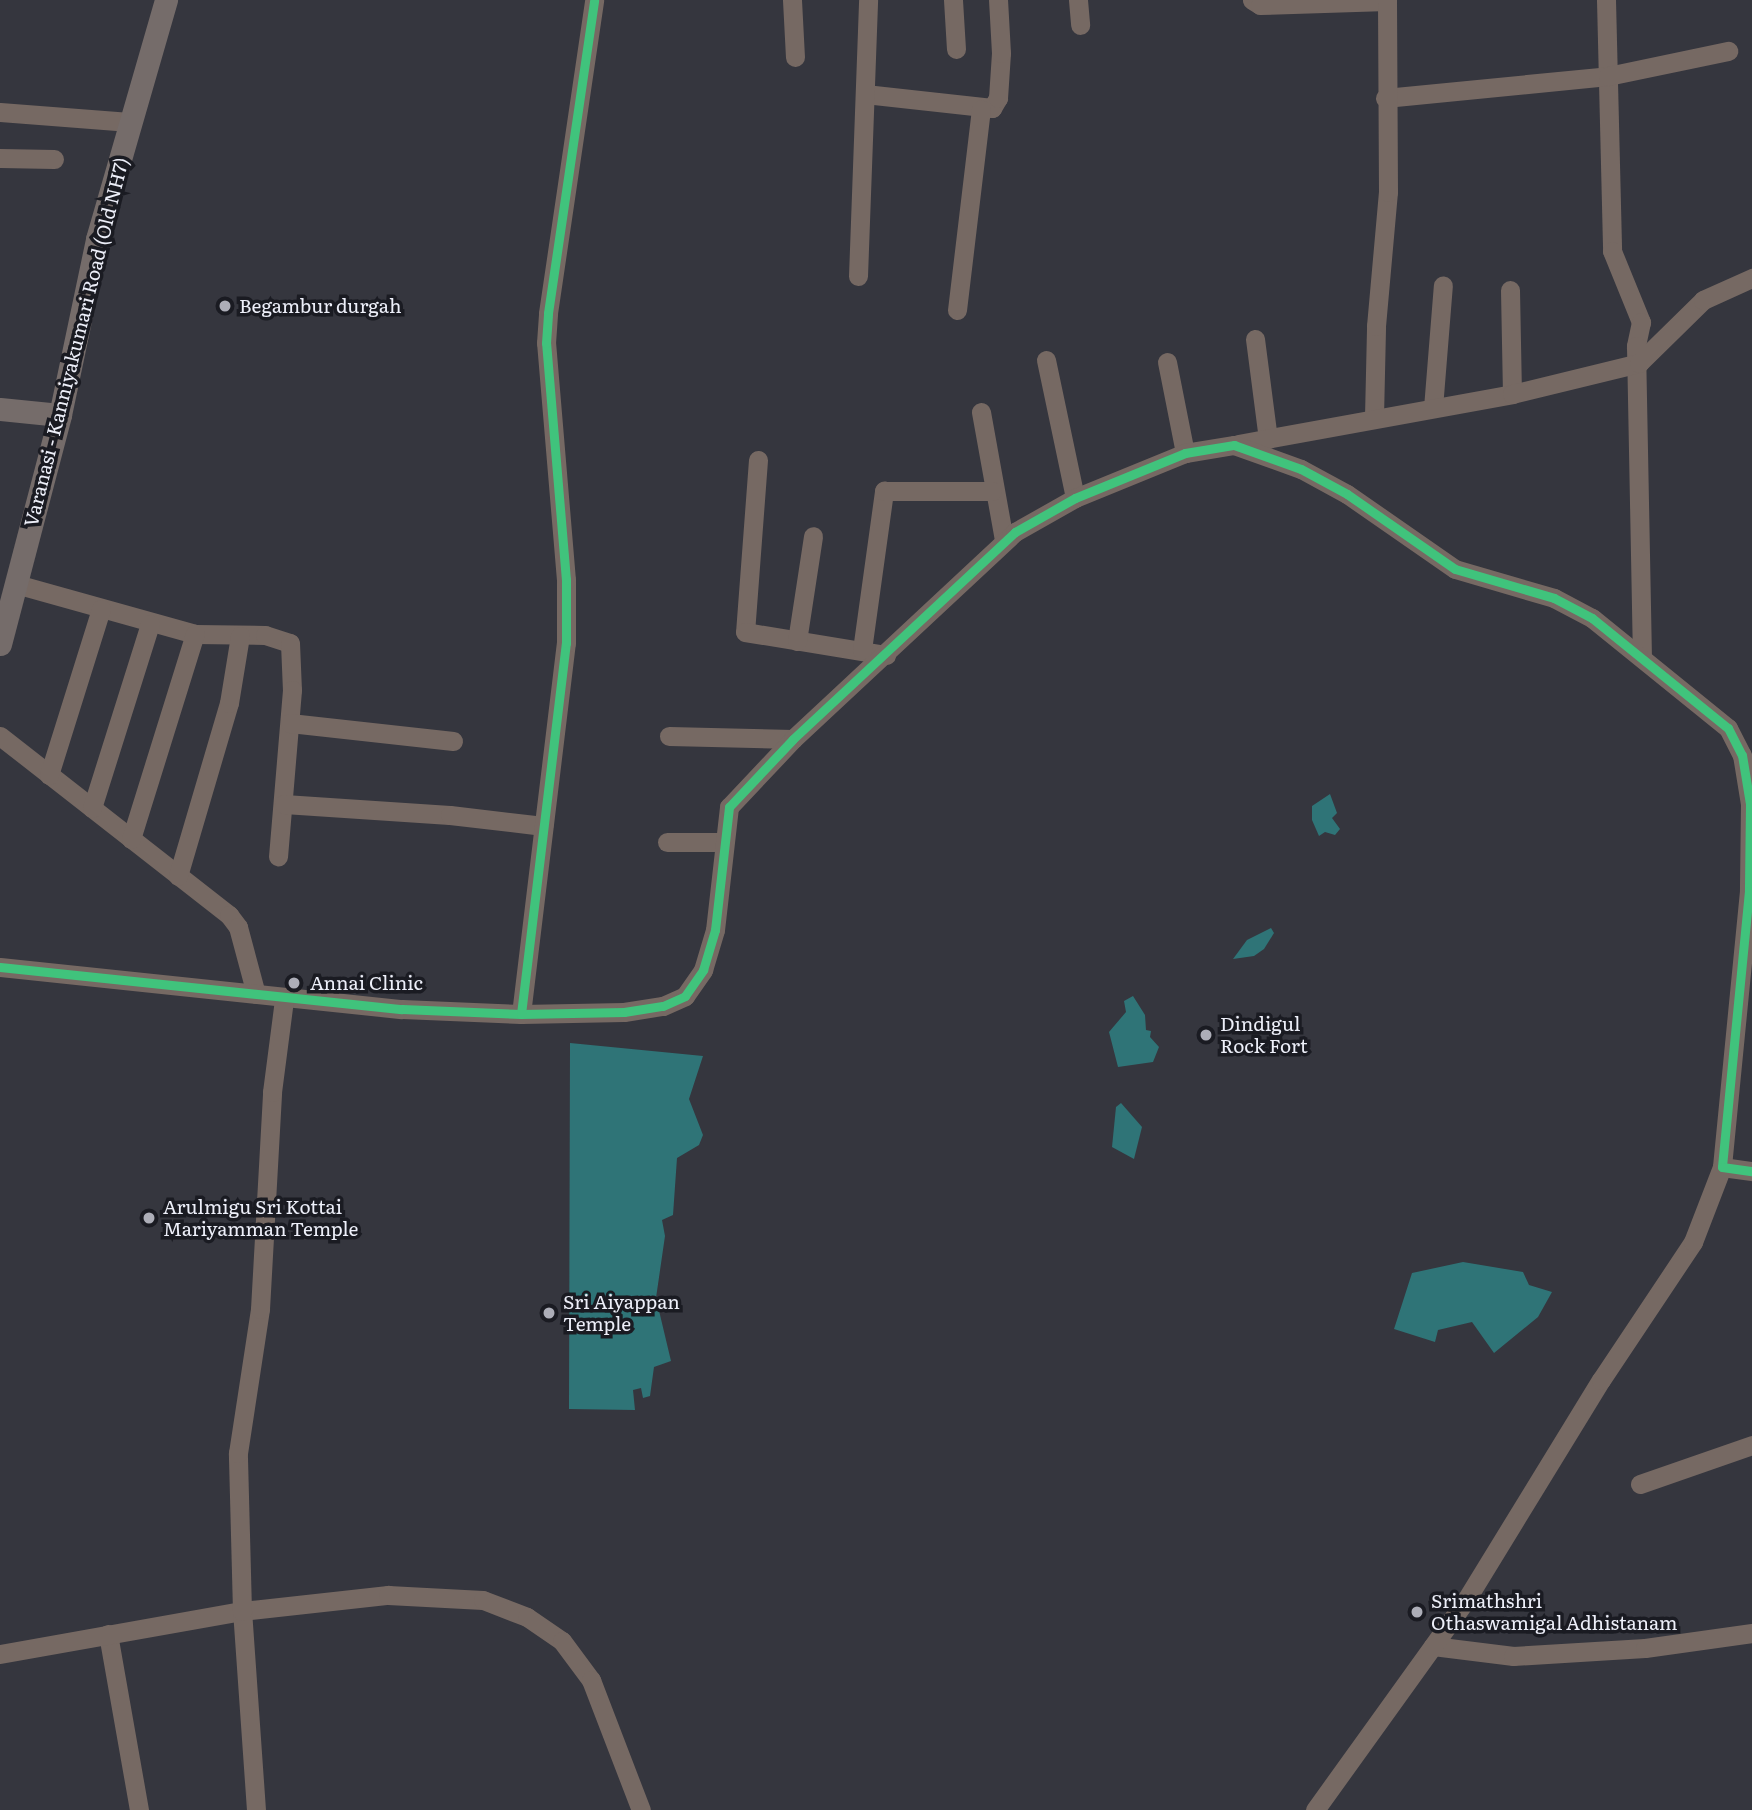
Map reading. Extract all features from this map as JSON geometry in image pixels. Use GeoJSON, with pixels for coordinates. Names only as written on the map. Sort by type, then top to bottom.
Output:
{"type":"FeatureCollection","features":[{"type":"Feature","properties":{"kind":"main road","name":"Varanasi - Kanniyakumari Road (Old NH7)"},"geometry":{"type":"LineString","coordinates":[[0,644],[3,618],[16,584],[60,415],[97,239],[166,0]]}},
{"type":"Feature","properties":{"kind":"main road"},"geometry":{"type":"LineString","coordinates":[[0,409],[60,415]]}},
{"type":"Feature","properties":{"kind":"street"},"geometry":{"type":"LineString","coordinates":[[521,1014],[566,643],[566,580],[546,343],[593,0]]}},
{"type":"Feature","properties":{"kind":"street"},"geometry":{"type":"LineString","coordinates":[[792,0],[795,57]]}},
{"type":"Feature","properties":{"kind":"street"},"geometry":{"type":"LineString","coordinates":[[858,276],[868,0]]}},
{"type":"Feature","properties":{"kind":"street"},"geometry":{"type":"LineString","coordinates":[[953,0],[956,49]]}},
{"type":"Feature","properties":{"kind":"street"},"geometry":{"type":"LineString","coordinates":[[865,94],[981,109],[992,108],[998,99],[998,0]]}},
{"type":"Feature","properties":{"kind":"street"},"geometry":{"type":"LineString","coordinates":[[1078,0],[1080,25]]}},
{"type":"Feature","properties":{"kind":"street"},"geometry":{"type":"LineString","coordinates":[[1252,0],[1260,5],[1387,1],[1385,98],[1388,192],[1376,326],[1374,416]]}},
{"type":"Feature","properties":{"kind":"street"},"geometry":{"type":"LineString","coordinates":[[1606,0],[1612,251],[1640,315],[1642,656]]}},
{"type":"Feature","properties":{"kind":"street"},"geometry":{"type":"LineString","coordinates":[[1385,98],[1608,76],[1728,51]]}},
{"type":"Feature","properties":{"kind":"street"},"geometry":{"type":"LineString","coordinates":[[957,310],[981,109]]}},
{"type":"Feature","properties":{"kind":"street"},"geometry":{"type":"LineString","coordinates":[[0,112],[131,122]]}},
{"type":"Feature","properties":{"kind":"street"},"geometry":{"type":"LineString","coordinates":[[0,158],[54,159]]}},
{"type":"Feature","properties":{"kind":"street"},"geometry":{"type":"LineString","coordinates":[[0,967],[284,999],[521,1014],[624,1012],[663,1006],[685,996],[703,970],[715,930],[729,807],[793,739],[886,655],[1004,540],[1075,498],[1185,453],[1335,429],[1374,416],[1512,394],[1639,363],[1703,300],[1752,278]]}},
{"type":"Feature","properties":{"kind":"street"},"geometry":{"type":"LineString","coordinates":[[1433,408],[1443,285]]}},
{"type":"Feature","properties":{"kind":"street"},"geometry":{"type":"LineString","coordinates":[[1510,290],[1512,394]]}},
{"type":"Feature","properties":{"kind":"street"},"geometry":{"type":"LineString","coordinates":[[1255,339],[1268,439]]}},
{"type":"Feature","properties":{"kind":"street"},"geometry":{"type":"LineString","coordinates":[[1046,360],[1075,498]]}},
{"type":"Feature","properties":{"kind":"street"},"geometry":{"type":"LineString","coordinates":[[1167,362],[1185,453]]}},
{"type":"Feature","properties":{"kind":"street"},"geometry":{"type":"LineString","coordinates":[[981,412],[992,491],[1004,540]]}},
{"type":"Feature","properties":{"kind":"street"},"geometry":{"type":"LineString","coordinates":[[1234,445],[1301,469],[1347,494],[1455,569],[1554,598],[1583,613],[1694,696],[1744,742],[1750,804],[1748,933],[1722,1167],[1693,1242],[1433,1646],[1315,1810]]}},
{"type":"Feature","properties":{"kind":"street"},"geometry":{"type":"LineString","coordinates":[[758,460],[745,632],[886,655]]}},
{"type":"Feature","properties":{"kind":"street"},"geometry":{"type":"LineString","coordinates":[[862,650],[884,491],[992,491]]}},
{"type":"Feature","properties":{"kind":"street"},"geometry":{"type":"LineString","coordinates":[[797,641],[813,536]]}},
{"type":"Feature","properties":{"kind":"street"},"geometry":{"type":"LineString","coordinates":[[16,584],[150,624],[195,634],[265,635],[290,643],[294,655],[278,856]]}},
{"type":"Feature","properties":{"kind":"street"},"geometry":{"type":"LineString","coordinates":[[49,775],[101,609]]}},
{"type":"Feature","properties":{"kind":"street"},"geometry":{"type":"LineString","coordinates":[[92,808],[150,624]]}},
{"type":"Feature","properties":{"kind":"street"},"geometry":{"type":"LineString","coordinates":[[131,839],[195,634]]}},
{"type":"Feature","properties":{"kind":"street"},"geometry":{"type":"LineString","coordinates":[[178,876],[229,703],[240,636]]}},
{"type":"Feature","properties":{"kind":"street"},"geometry":{"type":"LineString","coordinates":[[290,723],[453,741]]}},
{"type":"Feature","properties":{"kind":"street"},"geometry":{"type":"LineString","coordinates":[[0,736],[229,915],[238,928],[256,994]]}},
{"type":"Feature","properties":{"kind":"street"},"geometry":{"type":"LineString","coordinates":[[669,736],[793,739]]}},
{"type":"Feature","properties":{"kind":"street"},"geometry":{"type":"LineString","coordinates":[[284,804],[450,815],[543,826]]}},
{"type":"Feature","properties":{"kind":"street"},"geometry":{"type":"LineString","coordinates":[[667,842],[724,842]]}},
{"type":"Feature","properties":{"kind":"street"},"geometry":{"type":"LineString","coordinates":[[256,1810],[242,1611],[238,1453],[260,1309],[272,1092],[284,999]]}},
{"type":"Feature","properties":{"kind":"street"},"geometry":{"type":"LineString","coordinates":[[1722,1167],[1752,1171]]}},
{"type":"Feature","properties":{"kind":"street"},"geometry":{"type":"LineString","coordinates":[[1640,1484],[1752,1446]]}},
{"type":"Feature","properties":{"kind":"street"},"geometry":{"type":"LineString","coordinates":[[0,1654],[242,1611],[388,1595],[483,1600],[527,1616],[562,1641],[591,1680],[641,1810]]}},
{"type":"Feature","properties":{"kind":"street"},"geometry":{"type":"LineString","coordinates":[[1433,1646],[1513,1656],[1645,1648],[1752,1633]]}},
{"type":"Feature","properties":{"kind":"street"},"geometry":{"type":"LineString","coordinates":[[108,1634],[139,1810]]}},
{"type":"Feature","properties":{"kind":"water"},"geometry":{"type":"Polygon","coordinates":[[[1330,794],[1337,813],[1332,818],[1340,829],[1335,835],[1325,832],[1319,836],[1312,820],[1312,806],[1330,794]]]}},
{"type":"Feature","properties":{"kind":"water"},"geometry":{"type":"Polygon","coordinates":[[[1271,928],[1274,933],[1264,949],[1254,956],[1233,959],[1247,940],[1271,928]]]}},
{"type":"Feature","properties":{"kind":"water"},"geometry":{"type":"Polygon","coordinates":[[[1133,996],[1145,1015],[1146,1030],[1151,1031],[1150,1037],[1159,1047],[1153,1062],[1118,1067],[1109,1032],[1126,1012],[1124,1001],[1133,996]]]}},
{"type":"Feature","properties":{"kind":"water"},"geometry":{"type":"Polygon","coordinates":[[[570,1043],[703,1056],[689,1099],[703,1135],[699,1145],[677,1158],[673,1215],[662,1220],[665,1236],[656,1298],[671,1361],[654,1367],[650,1396],[643,1398],[641,1388],[633,1390],[635,1410],[569,1409],[570,1043]]]}},
{"type":"Feature","properties":{"kind":"water"},"geometry":{"type":"Polygon","coordinates":[[[1121,1103],[1142,1127],[1134,1159],[1112,1147],[1116,1107],[1121,1103]]]}},
{"type":"Feature","properties":{"kind":"water"},"geometry":{"type":"Polygon","coordinates":[[[1463,1262],[1523,1272],[1529,1285],[1552,1292],[1538,1317],[1494,1353],[1472,1322],[1438,1330],[1435,1342],[1394,1329],[1412,1273],[1463,1262]]]}},
{"type":"Feature","properties":{"kind":"cycle path"},"geometry":{"type":"LineString","coordinates":[[521,1014],[566,643],[566,580],[546,343],[548,313],[594,0]]}},
{"type":"Feature","properties":{"kind":"cycle path"},"geometry":{"type":"LineString","coordinates":[[0,967],[402,1009],[521,1014],[624,1012],[663,1006],[685,996],[703,970],[715,930],[729,807],[793,739],[1015,532],[1075,498],[1185,453],[1234,445],[1301,469],[1347,494],[1455,569],[1554,598],[1592,618],[1728,728],[1742,755],[1750,804],[1749,891],[1722,1167],[1752,1171]]}},
{"type":"Feature","properties":{"kind":"place","name":"Begambur durgah"},"geometry":{"type":"Point","coordinates":[225,306]}},
{"type":"Feature","properties":{"kind":"place","name":"Annai Clinic"},"geometry":{"type":"Point","coordinates":[294,983]}},
{"type":"Feature","properties":{"kind":"place","name":"Dindigul Rock Fort"},"geometry":{"type":"Point","coordinates":[1206,1035]}},
{"type":"Feature","properties":{"kind":"place","name":"Arulmigu Sri Kottai Mariyamman Temple"},"geometry":{"type":"Point","coordinates":[149,1218]}},
{"type":"Feature","properties":{"kind":"place","name":"Sri Aiyappan Temple"},"geometry":{"type":"Point","coordinates":[549,1313]}},
{"type":"Feature","properties":{"kind":"place","name":"Srimathshri Othaswamigal Adhistanam"},"geometry":{"type":"Point","coordinates":[1417,1612]}}]}
